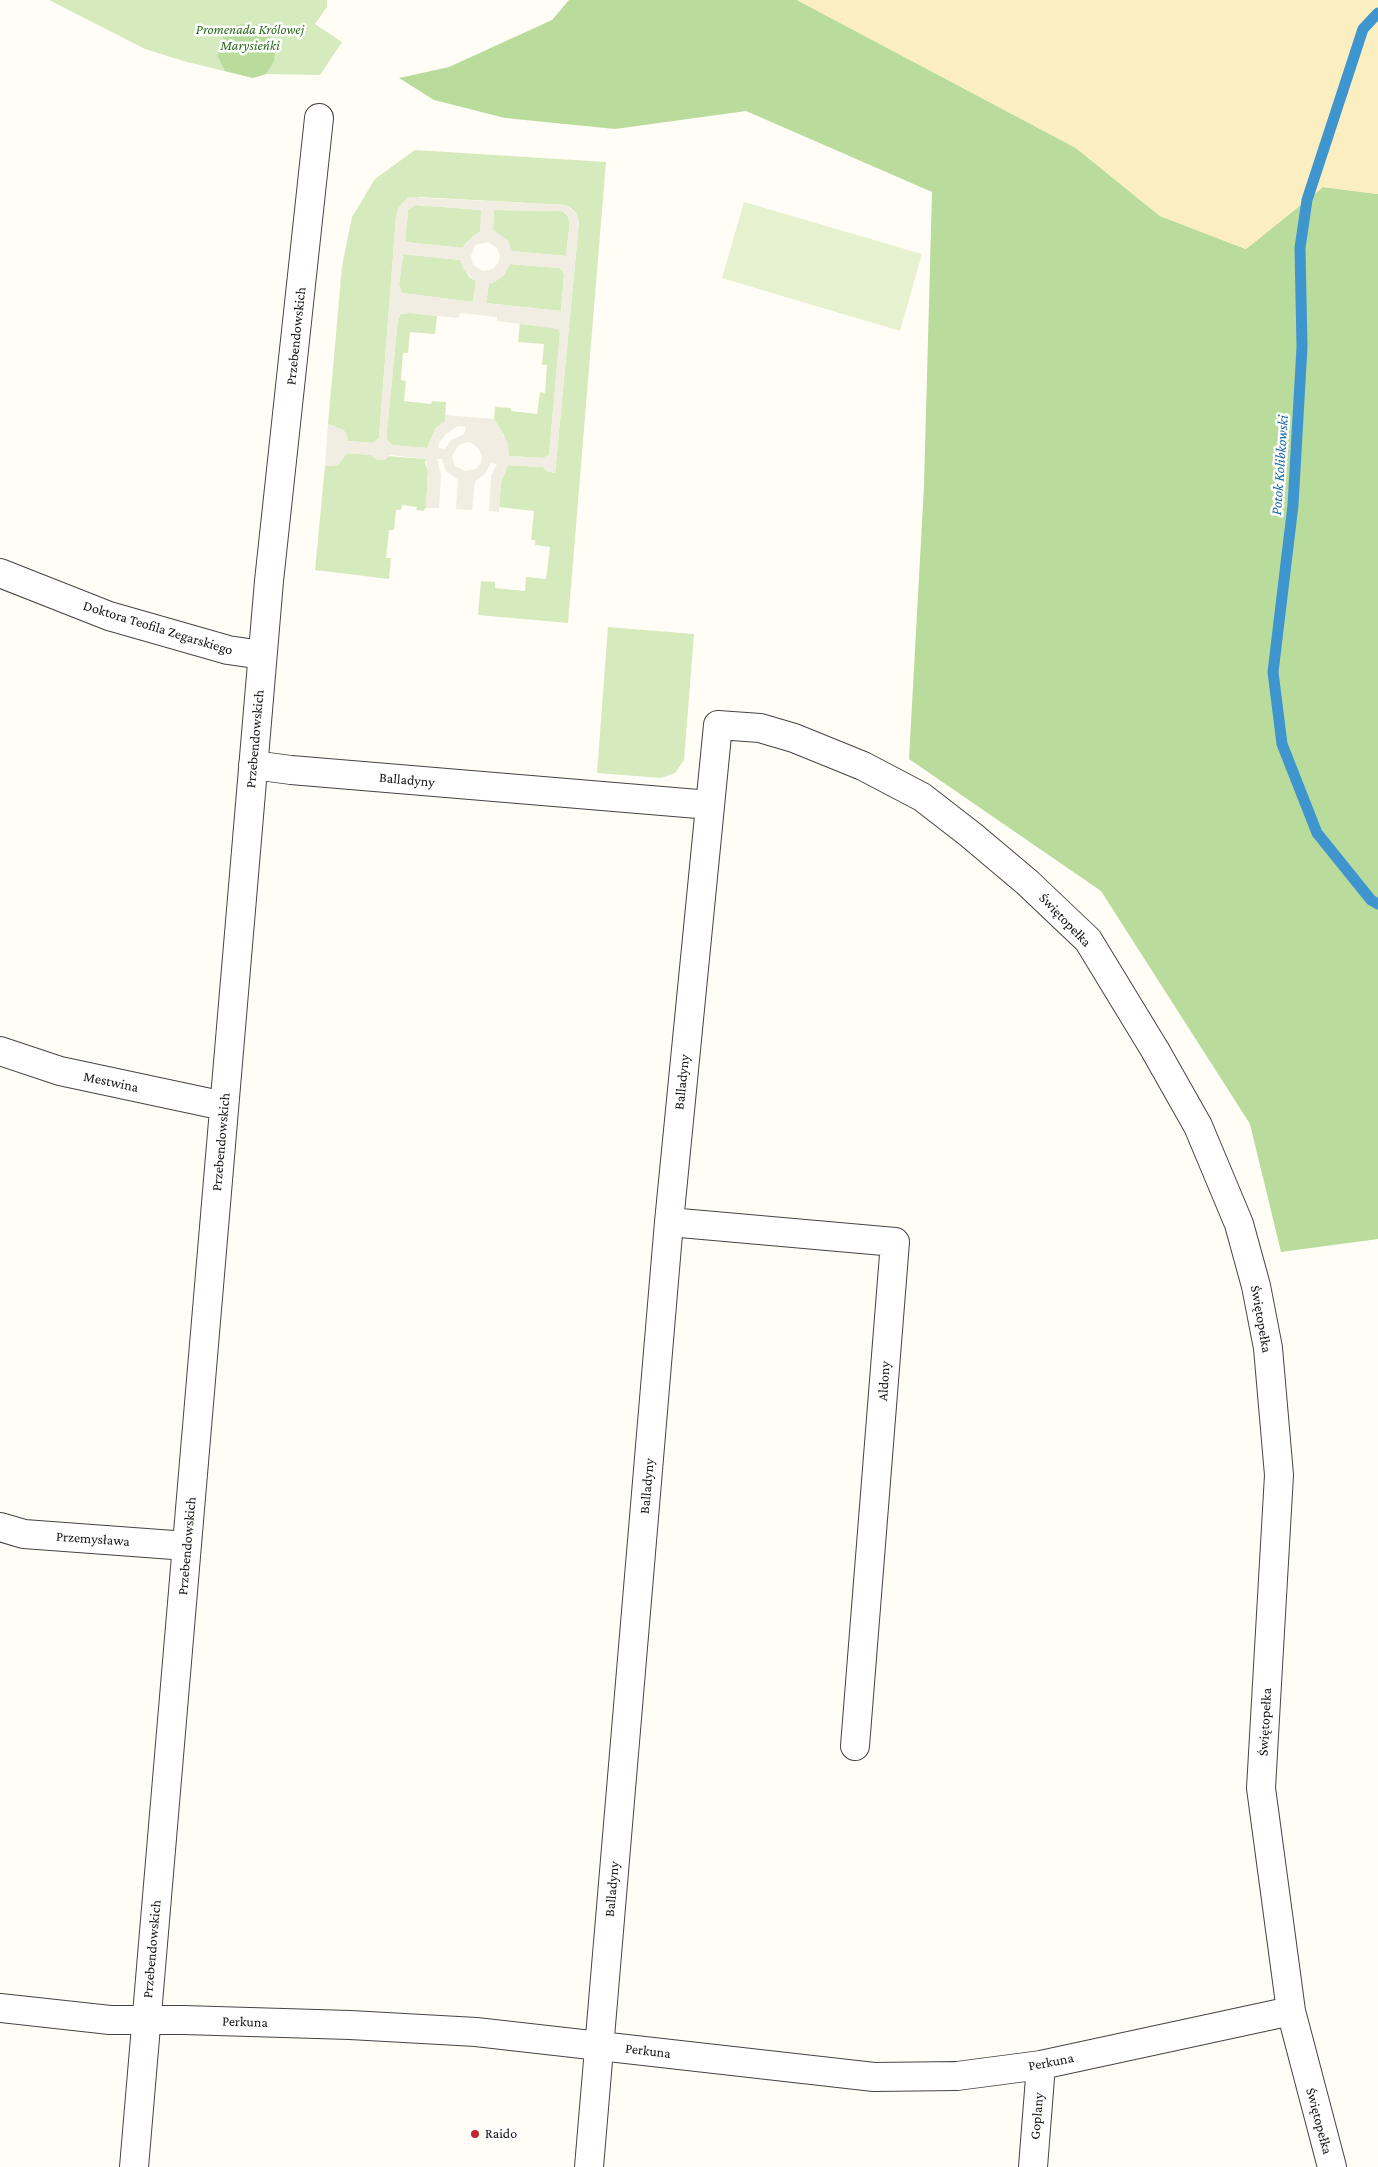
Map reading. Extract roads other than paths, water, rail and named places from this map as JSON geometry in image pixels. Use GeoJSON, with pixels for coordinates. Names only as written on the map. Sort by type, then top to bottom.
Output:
{"type":"FeatureCollection","features":[{"type":"Feature","properties":{"kind":"street","name":"Przebendowskich"},"geometry":{"type":"LineString","coordinates":[[134,2167],[262,655],[319,118]]}},
{"type":"Feature","properties":{"kind":"street","name":"Doktora Teofila Zegarskiego"},"geometry":{"type":"LineString","coordinates":[[0,573],[109,616],[228,650],[262,655]]}},
{"type":"Feature","properties":{"kind":"street","name":"Balladyny"},"geometry":{"type":"LineString","coordinates":[[589,2167],[669,1222],[718,725]]}},
{"type":"Feature","properties":{"kind":"street","name":"Świętopełka"},"geometry":{"type":"LineString","coordinates":[[718,725],[760,728],[794,738],[863,766],[922,797],[971,835],[1028,883],[1088,940],[1155,1050],[1198,1126],[1239,1224],[1256,1286],[1268,1348],[1279,1475],[1261,1788],[1291,2011],[1332,2167]]}},
{"type":"Feature","properties":{"kind":"street","name":"Balladyny"},"geometry":{"type":"LineString","coordinates":[[253,765],[291,770],[710,805]]}},
{"type":"Feature","properties":{"kind":"street","name":"Mestwina"},"geometry":{"type":"LineString","coordinates":[[0,1051],[60,1071],[224,1106]]}},
{"type":"Feature","properties":{"kind":"street","name":"Aldony"},"geometry":{"type":"LineString","coordinates":[[669,1222],[895,1242],[855,1746]]}},
{"type":"Feature","properties":{"kind":"street","name":"Przemysława"},"geometry":{"type":"LineString","coordinates":[[0,1527],[24,1534],[187,1546]]}},
{"type":"Feature","properties":{"kind":"street","name":"Perkuna"},"geometry":{"type":"LineString","coordinates":[[0,2008],[110,2020],[340,2025],[457,2031],[600,2045],[874,2078],[957,2076],[1041,2065],[1291,2011]]}},
{"type":"Feature","properties":{"kind":"street","name":"Goplany"},"geometry":{"type":"LineString","coordinates":[[1033,2167],[1041,2065]]}},
{"type":"Feature","properties":{"kind":"waterway","name":"Potok Kolibkowski"},"geometry":{"type":"LineString","coordinates":[[1378,13],[1363,29],[1307,200],[1300,248],[1302,347],[1293,505],[1273,672],[1282,744],[1317,833],[1371,900],[1378,904]]}},
{"type":"Feature","properties":{"kind":"place","name":"Raido"},"geometry":{"type":"Point","coordinates":[475,2134]}},
{"type":"Feature","properties":{"kind":"park label","name":"Promenada Królowej Marysieńki"},"geometry":{"type":"Point","coordinates":[250,38]}}]}
